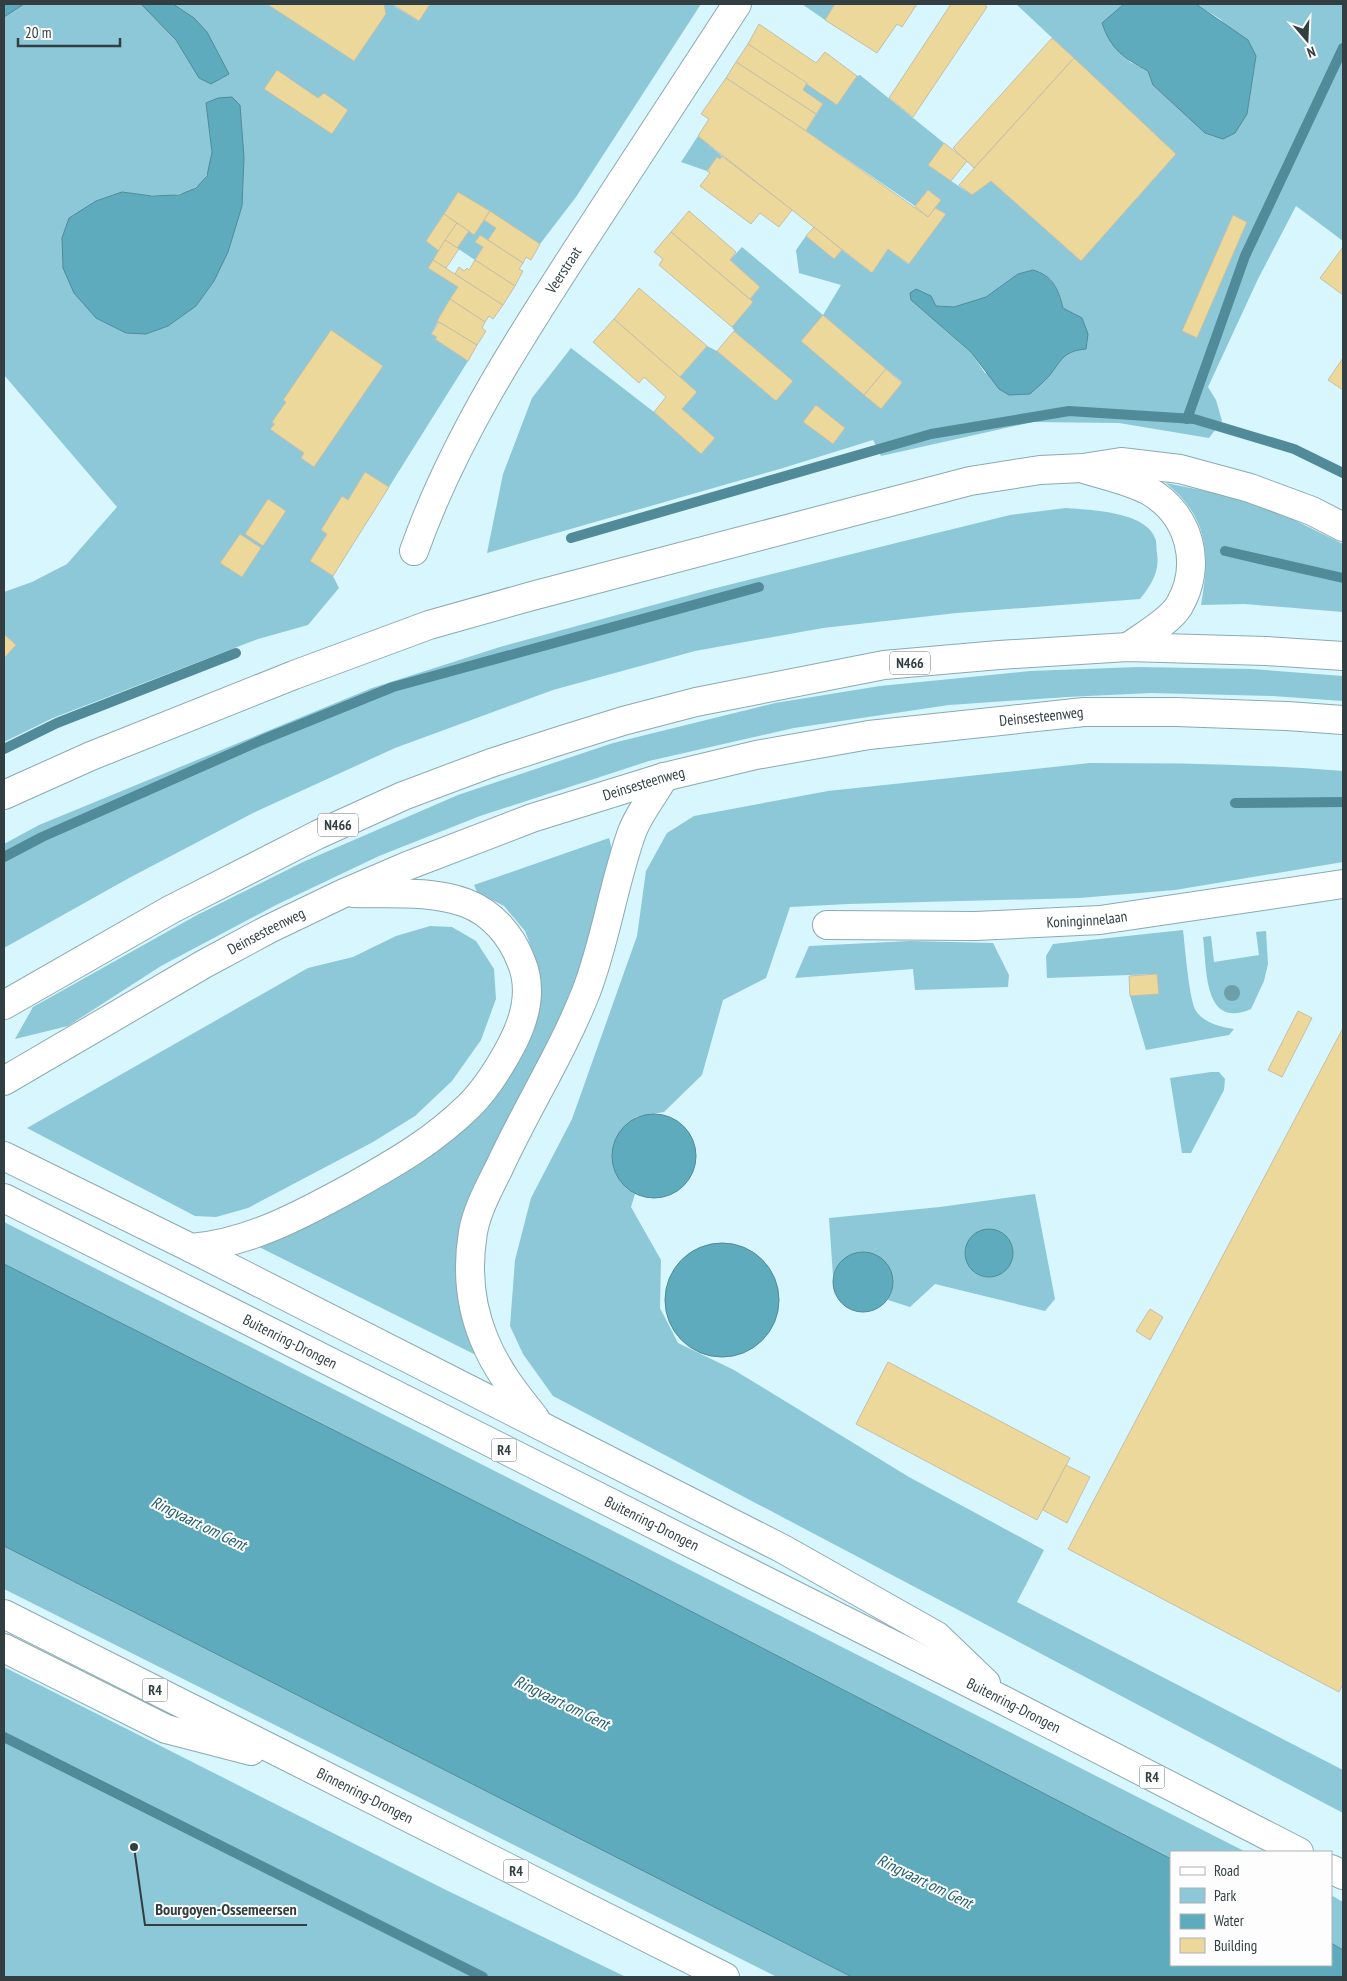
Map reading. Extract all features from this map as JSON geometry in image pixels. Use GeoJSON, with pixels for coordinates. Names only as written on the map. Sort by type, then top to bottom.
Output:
{"type":"FeatureCollection","features":[{"type":"Feature","properties":{"kind":"main road","name":"Veerstraat"},"geometry":{"type":"LineString","coordinates":[[414,551],[429,510],[462,440],[526,329],[737,4]]}},
{"type":"Feature","properties":{"kind":"main road"},"geometry":{"type":"LineString","coordinates":[[4,794],[91,756],[284,678],[429,625],[532,596],[970,481],[1040,470],[1083,468],[1121,462],[1180,469],[1250,488],[1312,511],[1343,527]]}},
{"type":"Feature","properties":{"kind":"main road"},"geometry":{"type":"LineString","coordinates":[[1083,468],[1147,490],[1167,504],[1183,525],[1190,553],[1190,582],[1178,608],[1160,625],[1128,647]]}},
{"type":"Feature","properties":{"kind":"main road","name":"N466"},"geometry":{"type":"LineString","coordinates":[[4,1005],[170,910],[317,835],[403,796],[491,763],[623,721],[696,702],[884,665],[1128,647],[1266,651],[1343,656]]}},
{"type":"Feature","properties":{"kind":"main road","name":"Deinsesteenweg"},"geometry":{"type":"LineString","coordinates":[[4,1081],[204,964],[269,929],[344,893],[407,866],[532,818],[664,777],[756,755],[869,735],[1084,712],[1176,712],[1343,720]]}},
{"type":"Feature","properties":{"kind":"main road"},"geometry":{"type":"LineString","coordinates":[[540,1425],[502,1376],[484,1340],[474,1308],[470,1274],[474,1230],[505,1154],[585,994],[602,948],[614,889],[633,830],[664,777]]}},
{"type":"Feature","properties":{"kind":"main road","name":"Koninginnelaan"},"geometry":{"type":"LineString","coordinates":[[827,925],[976,926],[1100,920],[1343,884]]}},
{"type":"Feature","properties":{"kind":"main road"},"geometry":{"type":"LineString","coordinates":[[190,1248],[227,1243],[278,1225],[320,1205],[410,1154],[440,1132],[470,1104],[507,1054],[522,1024],[528,995],[525,969],[514,943],[494,920],[466,903],[431,896],[344,893]]}},
{"type":"Feature","properties":{"kind":"main road"},"geometry":{"type":"LineString","coordinates":[[4,1156],[190,1248],[783,1549],[937,1636],[1005,1701]]}},
{"type":"Feature","properties":{"kind":"main road","name":"Buitenring-Drongen"},"geometry":{"type":"LineString","coordinates":[[4,1198],[1005,1701],[1297,1851]]}},
{"type":"Feature","properties":{"kind":"main road","name":"Binnenring-Drongen"},"geometry":{"type":"LineString","coordinates":[[4,1614],[726,1977]]}},
{"type":"Feature","properties":{"kind":"main road"},"geometry":{"type":"LineString","coordinates":[[4,1648],[166,1729],[306,1766]]}},
{"type":"Feature","properties":{"kind":"green space"},"geometry":{"type":"Polygon","coordinates":[[[24,4],[267,4],[354,61],[386,14],[384,4],[395,4],[394,6],[419,21],[430,4],[701,4],[576,197],[540,244],[458,192],[426,241],[439,251],[428,268],[458,287],[431,334],[437,337],[436,340],[468,361],[389,487],[365,472],[348,500],[342,496],[321,530],[327,534],[310,561],[333,576],[339,588],[308,625],[258,639],[53,718],[4,742],[4,657],[16,645],[4,634],[4,592],[32,582],[67,564],[117,507],[4,375],[4,17],[24,4]],[[206,103],[212,153],[209,170],[202,182],[192,190],[166,196],[122,192],[146,334],[168,326],[196,306],[214,281],[242,206],[206,103]],[[286,402],[272,422],[274,424],[271,430],[304,453],[301,458],[314,467],[286,402]],[[240,534],[221,563],[242,577],[261,548],[240,534]]]}},
{"type":"Feature","properties":{"kind":"green space"},"geometry":{"type":"Polygon","coordinates":[[[802,4],[835,4],[825,20],[802,4]]]}},
{"type":"Feature","properties":{"kind":"green space"},"geometry":{"type":"Polygon","coordinates":[[[1016,4],[1124,4],[1102,23],[1130,62],[1148,71],[1153,85],[1205,133],[1247,114],[1256,56],[1220,19],[1196,4],[1343,4],[1343,241],[1296,206],[1258,279],[1208,387],[1216,400],[1222,421],[1209,438],[1119,423],[1033,422],[881,456],[873,440],[783,468],[487,553],[503,474],[532,398],[571,348],[654,412],[701,454],[715,438],[682,409],[697,392],[680,377],[707,346],[717,351],[776,401],[732,327],[753,302],[750,299],[760,287],[730,260],[742,247],[823,315],[841,285],[799,273],[796,250],[806,236],[834,258],[842,250],[872,273],[888,249],[908,264],[946,214],[935,208],[941,200],[928,190],[915,206],[806,131],[823,104],[803,90],[807,83],[837,105],[857,76],[860,75],[944,143],[929,166],[972,195],[991,181],[1081,261],[1176,154],[1016,4]],[[1033,270],[1018,274],[986,297],[954,307],[936,306],[931,296],[911,300],[971,352],[985,373],[1048,376],[1062,356],[1076,350],[1082,318],[1063,308],[1054,284],[1046,276],[1033,270]],[[823,316],[801,341],[881,409],[902,382],[823,316]],[[816,405],[804,421],[833,444],[845,428],[816,405]]]}},
{"type":"Feature","properties":{"kind":"green space"},"geometry":{"type":"Polygon","coordinates":[[[698,136],[722,156],[720,159],[717,157],[707,171],[681,162],[698,136]]]}},
{"type":"Feature","properties":{"kind":"green space"},"geometry":{"type":"Polygon","coordinates":[[[484,220],[496,228],[488,240],[480,235],[475,242],[483,247],[475,260],[457,248],[469,231],[475,234],[484,220]]]}},
{"type":"Feature","properties":{"kind":"green space"},"geometry":{"type":"Polygon","coordinates":[[[1166,483],[1225,495],[1282,514],[1343,544],[1343,612],[1244,604],[1201,605],[1205,569],[1203,538],[1191,510],[1166,483]]]}},
{"type":"Feature","properties":{"kind":"green space"},"geometry":{"type":"Polygon","coordinates":[[[1066,508],[1102,511],[1129,517],[1149,529],[1156,541],[1158,560],[1156,572],[1151,583],[1140,599],[957,613],[823,628],[695,651],[553,690],[395,748],[253,813],[129,878],[4,948],[4,844],[39,825],[372,688],[500,647],[712,589],[1010,515],[1066,508]]]}},
{"type":"Feature","properties":{"kind":"green space"},"geometry":{"type":"Polygon","coordinates":[[[1138,667],[1252,669],[1343,676],[1343,701],[1272,696],[1151,693],[949,705],[794,728],[649,761],[480,816],[379,856],[276,905],[161,966],[68,1026],[15,1039],[33,1007],[197,915],[303,862],[458,795],[613,743],[775,703],[880,686],[1030,671],[1138,667]]]}},
{"type":"Feature","properties":{"kind":"green space"},"geometry":{"type":"Polygon","coordinates":[[[1090,763],[1217,764],[1343,771],[1343,862],[1175,890],[1079,898],[790,907],[766,978],[723,1000],[702,1075],[664,1112],[636,1117],[625,1187],[635,1194],[631,1207],[661,1260],[660,1308],[678,1343],[734,1370],[909,1477],[1044,1550],[1017,1602],[1343,1770],[1343,1813],[553,1396],[523,1354],[510,1326],[515,1260],[531,1198],[572,1119],[637,936],[646,871],[667,833],[694,816],[828,791],[1090,763]]]}},
{"type":"Feature","properties":{"kind":"green space"},"geometry":{"type":"Polygon","coordinates":[[[609,838],[612,849],[589,945],[566,1008],[464,1222],[456,1269],[461,1311],[478,1356],[259,1247],[315,1221],[432,1155],[493,1100],[522,1057],[540,1009],[538,965],[525,931],[504,906],[477,892],[474,885],[609,838]]]}},
{"type":"Feature","properties":{"kind":"green space"},"geometry":{"type":"Polygon","coordinates":[[[430,926],[452,927],[476,941],[494,969],[496,999],[481,1040],[452,1081],[415,1116],[373,1142],[248,1208],[216,1217],[195,1216],[27,1128],[308,968],[353,957],[396,936],[430,926]]]}},
{"type":"Feature","properties":{"kind":"green space"},"geometry":{"type":"Polygon","coordinates":[[[1183,930],[1189,985],[1196,1011],[1203,1019],[1218,1026],[1234,1029],[1229,1035],[1146,1050],[1130,996],[1158,993],[1157,974],[1047,978],[1046,956],[1053,944],[1183,930]]]}},
{"type":"Feature","properties":{"kind":"green space"},"geometry":{"type":"Polygon","coordinates":[[[1266,931],[1268,964],[1264,981],[1251,1009],[1235,1013],[1224,1011],[1216,1004],[1210,992],[1203,937],[1211,936],[1214,962],[1259,955],[1256,932],[1266,931]]]}},
{"type":"Feature","properties":{"kind":"green space"},"geometry":{"type":"Polygon","coordinates":[[[910,941],[993,943],[1009,975],[1008,987],[915,990],[913,969],[795,978],[809,946],[910,941]]]}},
{"type":"Feature","properties":{"kind":"green space"},"geometry":{"type":"Polygon","coordinates":[[[1219,1072],[1225,1079],[1224,1090],[1191,1153],[1182,1153],[1170,1078],[1219,1072]]]}},
{"type":"Feature","properties":{"kind":"green space"},"geometry":{"type":"Polygon","coordinates":[[[1035,1194],[1055,1299],[1045,1311],[935,1284],[910,1307],[888,1300],[893,1282],[862,1252],[852,1254],[844,1259],[833,1276],[829,1218],[940,1207],[1035,1194]]]}},
{"type":"Feature","properties":{"kind":"green space"},"geometry":{"type":"Polygon","coordinates":[[[4,1222],[1244,1851],[1170,1851],[1170,1858],[613,1571],[4,1264],[4,1222]]]}},
{"type":"Feature","properties":{"kind":"green space"},"geometry":{"type":"Polygon","coordinates":[[[4,1546],[852,1977],[777,1977],[4,1589],[4,1546]]]}},
{"type":"Feature","properties":{"kind":"green space"},"geometry":{"type":"Polygon","coordinates":[[[4,1667],[444,1889],[626,1977],[4,1977],[4,1667]]]}},
{"type":"Feature","properties":{"kind":"green space"},"geometry":{"type":"Polygon","coordinates":[[[1332,1896],[1343,1902],[1343,1950],[1332,1944],[1332,1896]]]}},
{"type":"Feature","properties":{"kind":"water"},"geometry":{"type":"Polygon","coordinates":[[[4,4],[24,4],[4,17],[4,4]]]}},
{"type":"Feature","properties":{"kind":"water"},"geometry":{"type":"Polygon","coordinates":[[[141,4],[173,4],[194,18],[207,32],[229,74],[211,84],[199,78],[176,40],[141,4]]]}},
{"type":"Feature","properties":{"kind":"water"},"geometry":{"type":"Polygon","coordinates":[[[1124,4],[1196,4],[1248,40],[1256,56],[1247,114],[1235,133],[1223,139],[1205,133],[1153,85],[1148,71],[1132,62],[1114,47],[1102,23],[1124,4]]]}},
{"type":"Feature","properties":{"kind":"water"},"geometry":{"type":"Polygon","coordinates":[[[232,97],[240,105],[244,157],[242,206],[228,252],[214,281],[196,306],[168,326],[146,334],[126,333],[96,318],[74,293],[63,268],[62,238],[69,218],[96,201],[122,192],[152,196],[179,195],[196,188],[207,176],[212,152],[206,103],[218,98],[232,97]]]}},
{"type":"Feature","properties":{"kind":"water"},"geometry":{"type":"Polygon","coordinates":[[[1033,270],[1050,279],[1054,284],[1063,308],[1082,318],[1088,334],[1086,349],[1073,352],[1064,357],[1048,378],[1030,394],[1009,395],[999,389],[971,352],[911,300],[910,293],[916,289],[931,296],[936,306],[954,307],[986,297],[1018,274],[1033,270]]]}},
{"type":"Feature","properties":{"kind":"water"},"geometry":{"type":"Polygon","coordinates":[[[646,1114],[662,1114],[678,1121],[689,1132],[696,1148],[693,1172],[684,1186],[678,1191],[662,1198],[646,1198],[630,1191],[619,1180],[612,1164],[612,1148],[619,1132],[630,1121],[646,1114]]]}},
{"type":"Feature","properties":{"kind":"water"},"geometry":{"type":"Polygon","coordinates":[[[984,1229],[994,1229],[1006,1236],[1013,1248],[1013,1258],[1006,1270],[994,1277],[984,1277],[976,1273],[969,1266],[965,1258],[965,1248],[969,1240],[976,1233],[984,1229]]]}},
{"type":"Feature","properties":{"kind":"water"},"geometry":{"type":"Polygon","coordinates":[[[722,1243],[744,1248],[762,1260],[774,1278],[779,1300],[774,1322],[762,1340],[744,1352],[722,1357],[700,1352],[682,1340],[670,1322],[665,1300],[670,1278],[682,1260],[700,1248],[722,1243]]]}},
{"type":"Feature","properties":{"kind":"water"},"geometry":{"type":"Polygon","coordinates":[[[857,1252],[869,1252],[880,1257],[888,1265],[893,1276],[891,1294],[880,1307],[869,1312],[857,1312],[846,1307],[838,1299],[833,1288],[833,1276],[838,1265],[846,1257],[857,1252]]]}},
{"type":"Feature","properties":{"kind":"water","name":"Ringvaart om Gent"},"geometry":{"type":"Polygon","coordinates":[[[4,1264],[613,1571],[1170,1858],[1170,1966],[1332,1966],[1332,1944],[1343,1950],[1343,1977],[852,1977],[4,1546],[4,1264]]]}},
{"type":"Feature","properties":{"kind":"building"},"geometry":{"type":"Polygon","coordinates":[[[267,4],[384,4],[386,14],[354,61],[267,4]]]}},
{"type":"Feature","properties":{"kind":"building"},"geometry":{"type":"Polygon","coordinates":[[[395,4],[430,4],[419,21],[395,4]]]}},
{"type":"Feature","properties":{"kind":"building"},"geometry":{"type":"Polygon","coordinates":[[[835,4],[917,4],[902,27],[897,24],[877,53],[825,20],[835,4]]]}},
{"type":"Feature","properties":{"kind":"building"},"geometry":{"type":"Polygon","coordinates":[[[951,4],[984,4],[987,7],[913,117],[889,98],[951,4]]]}},
{"type":"Feature","properties":{"kind":"building"},"geometry":{"type":"Polygon","coordinates":[[[759,24],[816,63],[825,52],[857,76],[837,105],[748,44],[759,24]]]}},
{"type":"Feature","properties":{"kind":"building"},"geometry":{"type":"Polygon","coordinates":[[[1052,38],[1074,58],[974,168],[953,148],[1052,38]]]}},
{"type":"Feature","properties":{"kind":"building"},"geometry":{"type":"Polygon","coordinates":[[[748,44],[807,83],[803,90],[823,104],[816,114],[736,62],[748,44]]]}},
{"type":"Feature","properties":{"kind":"building"},"geometry":{"type":"Polygon","coordinates":[[[1074,58],[1176,154],[1081,261],[991,181],[972,195],[959,185],[1074,58]]]}},
{"type":"Feature","properties":{"kind":"building"},"geometry":{"type":"Polygon","coordinates":[[[736,62],[816,114],[806,131],[726,78],[736,62]]]}},
{"type":"Feature","properties":{"kind":"building"},"geometry":{"type":"Polygon","coordinates":[[[277,70],[318,98],[324,93],[348,110],[332,134],[264,89],[277,70]]]}},
{"type":"Feature","properties":{"kind":"building"},"geometry":{"type":"Polygon","coordinates":[[[726,78],[806,131],[928,217],[935,208],[946,214],[909,264],[888,249],[872,273],[698,136],[709,119],[701,114],[726,78]]]}},
{"type":"Feature","properties":{"kind":"building"},"geometry":{"type":"Polygon","coordinates":[[[944,143],[967,161],[951,181],[928,165],[944,143]]]}},
{"type":"Feature","properties":{"kind":"building"},"geometry":{"type":"Polygon","coordinates":[[[722,156],[792,210],[779,227],[760,213],[751,224],[700,186],[710,173],[707,171],[717,157],[720,159],[722,156]]]}},
{"type":"Feature","properties":{"kind":"building"},"geometry":{"type":"Polygon","coordinates":[[[928,190],[941,200],[928,217],[915,206],[928,190]]]}},
{"type":"Feature","properties":{"kind":"building"},"geometry":{"type":"Polygon","coordinates":[[[458,192],[490,211],[474,235],[444,214],[458,192]]]}},
{"type":"Feature","properties":{"kind":"building"},"geometry":{"type":"Polygon","coordinates":[[[490,211],[540,244],[531,260],[526,257],[523,263],[488,240],[496,228],[484,220],[490,211]]]}},
{"type":"Feature","properties":{"kind":"building"},"geometry":{"type":"Polygon","coordinates":[[[689,211],[736,252],[730,260],[760,287],[750,299],[671,232],[689,211]]]}},
{"type":"Feature","properties":{"kind":"building"},"geometry":{"type":"Polygon","coordinates":[[[444,214],[457,223],[439,251],[426,241],[444,214]]]}},
{"type":"Feature","properties":{"kind":"building"},"geometry":{"type":"Polygon","coordinates":[[[1233,215],[1247,222],[1197,338],[1182,331],[1233,215]]]}},
{"type":"Feature","properties":{"kind":"building"},"geometry":{"type":"Polygon","coordinates":[[[457,223],[469,231],[457,248],[445,240],[457,223]]]}},
{"type":"Feature","properties":{"kind":"building"},"geometry":{"type":"Polygon","coordinates":[[[814,227],[842,250],[834,259],[806,236],[814,227]]]}},
{"type":"Feature","properties":{"kind":"building"},"geometry":{"type":"Polygon","coordinates":[[[671,232],[753,302],[732,327],[659,265],[663,259],[654,252],[671,232]]]}},
{"type":"Feature","properties":{"kind":"building"},"geometry":{"type":"Polygon","coordinates":[[[480,235],[523,263],[519,269],[523,271],[515,286],[475,260],[483,247],[475,242],[480,235]]]}},
{"type":"Feature","properties":{"kind":"building"},"geometry":{"type":"Polygon","coordinates":[[[445,240],[459,249],[446,268],[433,260],[445,240]]]}},
{"type":"Feature","properties":{"kind":"building"},"geometry":{"type":"Polygon","coordinates":[[[1343,247],[1343,295],[1320,278],[1343,247]]]}},
{"type":"Feature","properties":{"kind":"building"},"geometry":{"type":"Polygon","coordinates":[[[433,260],[503,305],[493,319],[489,316],[485,322],[450,299],[458,287],[428,268],[433,260]]]}},
{"type":"Feature","properties":{"kind":"building"},"geometry":{"type":"Polygon","coordinates":[[[475,260],[515,286],[503,305],[455,274],[459,267],[464,271],[467,268],[469,270],[475,260]]]}},
{"type":"Feature","properties":{"kind":"building"},"geometry":{"type":"Polygon","coordinates":[[[639,288],[707,346],[680,377],[614,319],[639,288]]]}},
{"type":"Feature","properties":{"kind":"building"},"geometry":{"type":"Polygon","coordinates":[[[450,299],[485,322],[482,328],[486,331],[477,345],[437,321],[450,299]]]}},
{"type":"Feature","properties":{"kind":"building"},"geometry":{"type":"Polygon","coordinates":[[[823,315],[886,369],[864,395],[801,341],[823,315]]]}},
{"type":"Feature","properties":{"kind":"building"},"geometry":{"type":"Polygon","coordinates":[[[614,319],[697,392],[682,409],[715,438],[701,454],[654,412],[666,397],[644,377],[639,383],[593,342],[614,319]]]}},
{"type":"Feature","properties":{"kind":"building"},"geometry":{"type":"Polygon","coordinates":[[[439,322],[477,345],[468,361],[435,339],[437,337],[431,334],[439,322]]]}},
{"type":"Feature","properties":{"kind":"building"},"geometry":{"type":"Polygon","coordinates":[[[331,330],[383,366],[314,467],[301,458],[304,453],[270,429],[275,424],[272,422],[286,402],[283,400],[331,330]]]}},
{"type":"Feature","properties":{"kind":"building"},"geometry":{"type":"Polygon","coordinates":[[[734,331],[793,381],[776,401],[717,351],[734,331]]]}},
{"type":"Feature","properties":{"kind":"building"},"geometry":{"type":"Polygon","coordinates":[[[1343,358],[1343,390],[1328,380],[1343,358]]]}},
{"type":"Feature","properties":{"kind":"building"},"geometry":{"type":"Polygon","coordinates":[[[886,369],[902,383],[881,409],[864,395],[886,369]]]}},
{"type":"Feature","properties":{"kind":"building"},"geometry":{"type":"Polygon","coordinates":[[[816,405],[845,428],[833,444],[803,422],[816,405]]]}},
{"type":"Feature","properties":{"kind":"building"},"geometry":{"type":"Polygon","coordinates":[[[365,472],[389,487],[333,576],[310,561],[327,534],[321,530],[342,496],[348,500],[365,472]]]}},
{"type":"Feature","properties":{"kind":"building"},"geometry":{"type":"Polygon","coordinates":[[[268,499],[286,511],[263,546],[245,534],[268,499]]]}},
{"type":"Feature","properties":{"kind":"building"},"geometry":{"type":"Polygon","coordinates":[[[240,534],[261,548],[242,577],[220,563],[240,534]]]}},
{"type":"Feature","properties":{"kind":"building"},"geometry":{"type":"Polygon","coordinates":[[[4,634],[16,645],[4,658],[4,634]]]}},
{"type":"Feature","properties":{"kind":"building"},"geometry":{"type":"Polygon","coordinates":[[[1157,974],[1159,994],[1130,996],[1129,976],[1157,974]]]}},
{"type":"Feature","properties":{"kind":"building"},"geometry":{"type":"Polygon","coordinates":[[[1298,1011],[1312,1018],[1282,1077],[1268,1070],[1298,1011]]]}},
{"type":"Feature","properties":{"kind":"building"},"geometry":{"type":"Polygon","coordinates":[[[1343,1028],[1343,1684],[1339,1692],[1068,1549],[1343,1028]]]}},
{"type":"Feature","properties":{"kind":"building"},"geometry":{"type":"Polygon","coordinates":[[[1150,1309],[1163,1317],[1150,1340],[1136,1331],[1150,1309]]]}},
{"type":"Feature","properties":{"kind":"building"},"geometry":{"type":"Polygon","coordinates":[[[888,1362],[1070,1458],[1037,1520],[856,1424],[888,1362]]]}},
{"type":"Feature","properties":{"kind":"building"},"geometry":{"type":"Polygon","coordinates":[[[1066,1465],[1090,1477],[1067,1523],[1043,1510],[1066,1465]]]}},
{"type":"Feature","properties":{"kind":"waterway"},"geometry":{"type":"LineString","coordinates":[[1187,419],[1245,256],[1343,48]]}},
{"type":"Feature","properties":{"kind":"waterway"},"geometry":{"type":"LineString","coordinates":[[571,538],[931,434],[1069,411],[1194,419],[1294,449],[1343,473]]}},
{"type":"Feature","properties":{"kind":"waterway"},"geometry":{"type":"LineString","coordinates":[[1225,551],[1343,578]]}},
{"type":"Feature","properties":{"kind":"waterway"},"geometry":{"type":"LineString","coordinates":[[4,857],[42,837],[262,740],[393,687],[759,587]]}},
{"type":"Feature","properties":{"kind":"waterway"},"geometry":{"type":"LineString","coordinates":[[4,749],[57,723],[236,653]]}},
{"type":"Feature","properties":{"kind":"waterway"},"geometry":{"type":"LineString","coordinates":[[1235,803],[1343,802]]}},
{"type":"Feature","properties":{"kind":"waterway"},"geometry":{"type":"LineString","coordinates":[[4,1737],[483,1977]]}},
{"type":"Feature","properties":{"kind":"place","name":"Bourgoyen-Ossemeersen"},"geometry":{"type":"Point","coordinates":[134,1847]}}]}
